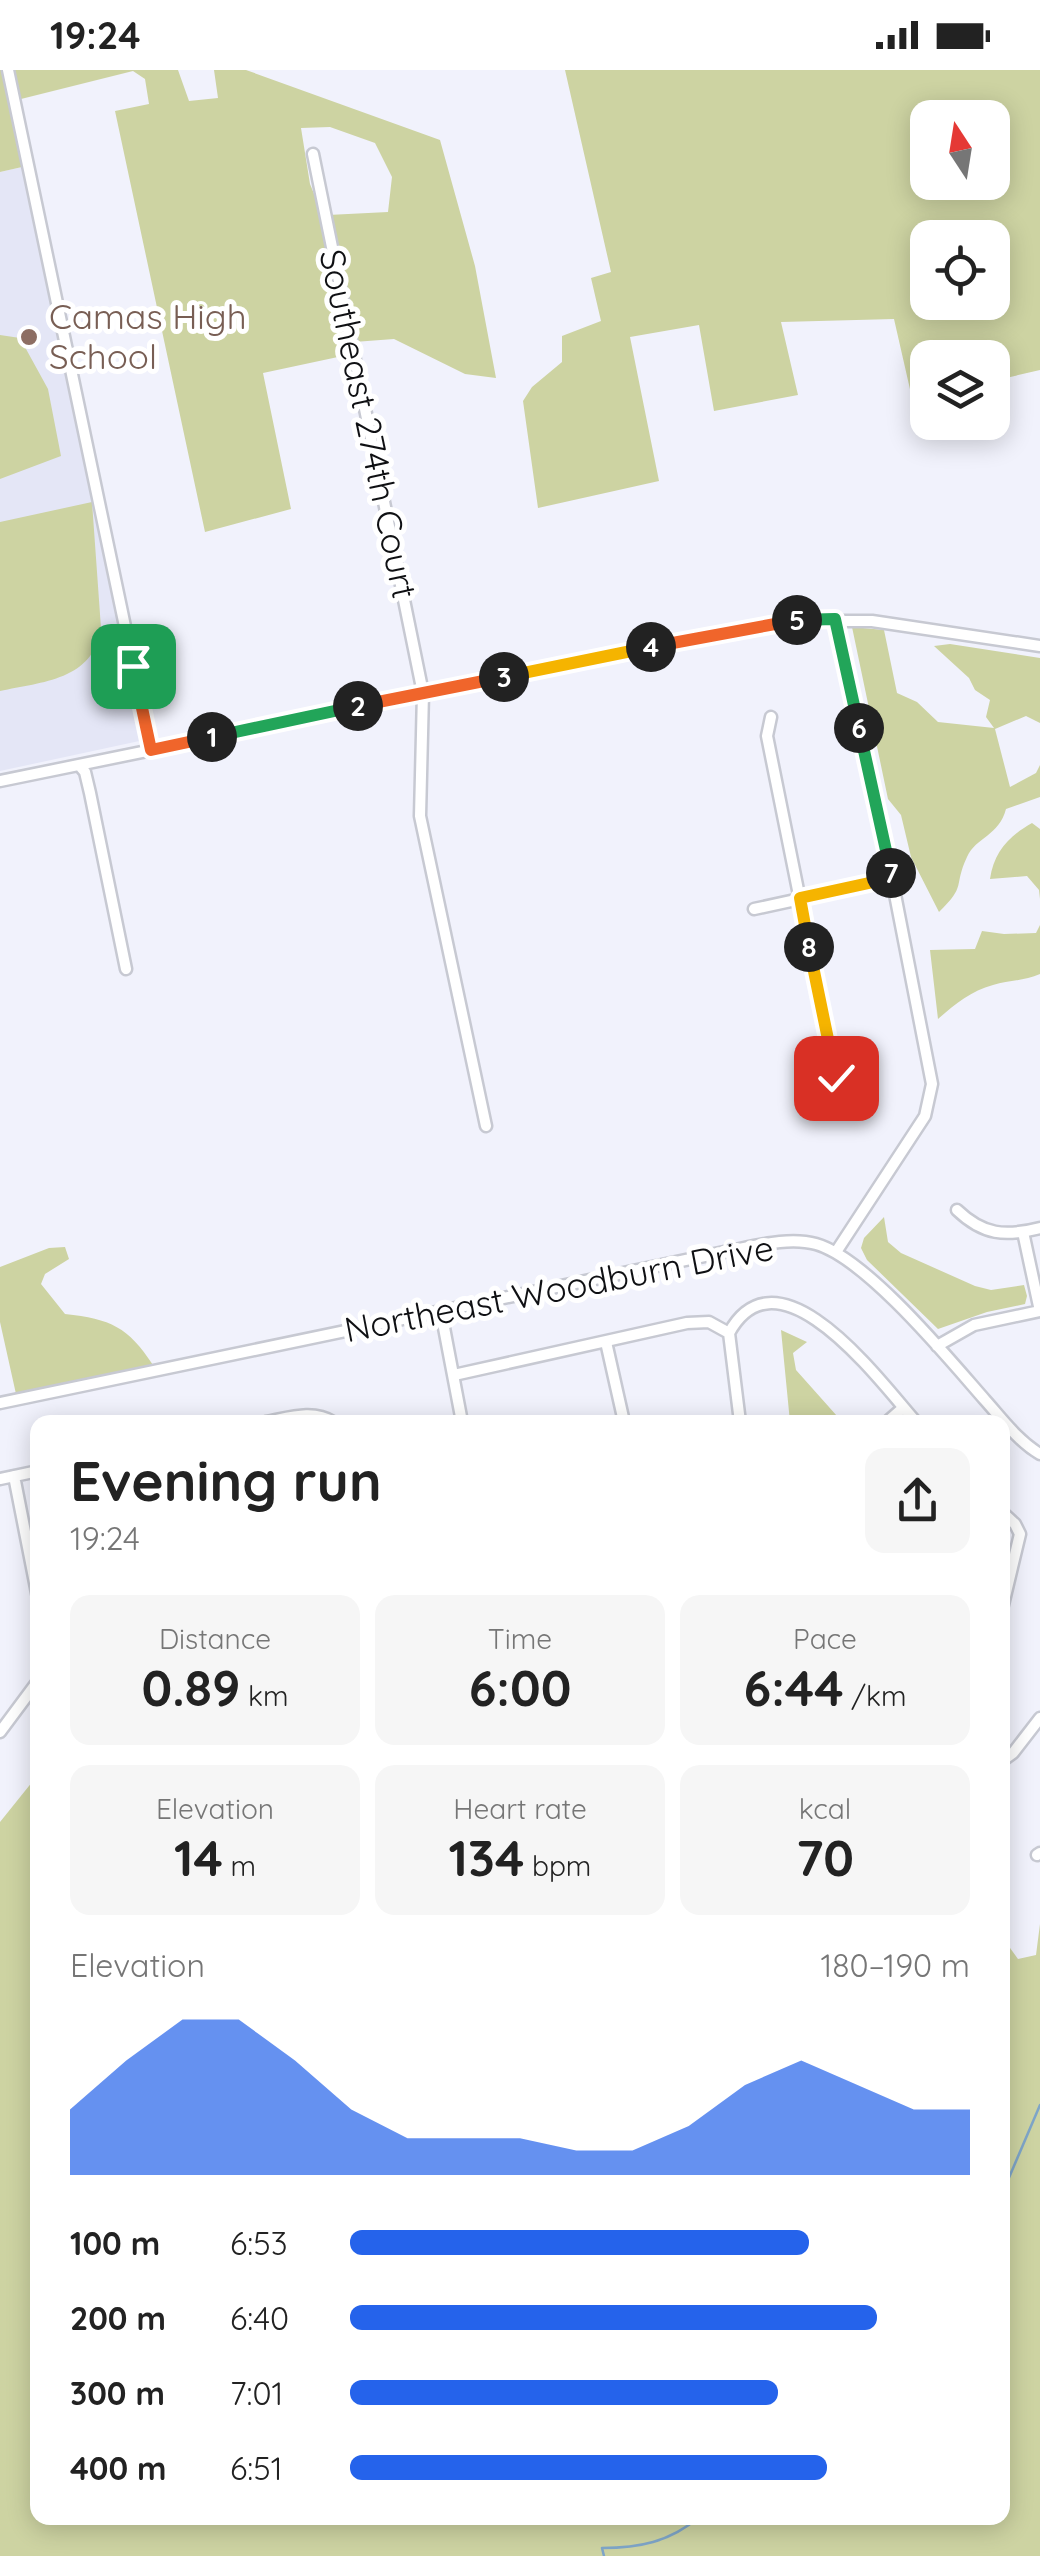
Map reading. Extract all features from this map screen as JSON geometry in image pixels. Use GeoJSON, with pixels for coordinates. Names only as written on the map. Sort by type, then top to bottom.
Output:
{"type":"FeatureCollection","features":[{"type":"Feature","properties":{"kind":"street"},"geometry":{"type":"LineString","coordinates":[[8,70],[151,750]]}},
{"type":"Feature","properties":{"kind":"street","name":"Southeast 274th Court"},"geometry":{"type":"LineString","coordinates":[[312,154],[424,693],[420,816],[486,1126]]}},
{"type":"Feature","properties":{"kind":"street"},"geometry":{"type":"LineString","coordinates":[[835,619],[930,1063],[930,1102],[925,1116],[836,1252]]}},
{"type":"Feature","properties":{"kind":"street"},"geometry":{"type":"LineString","coordinates":[[0,781],[756,626],[835,619],[872,621],[1040,646]]}},
{"type":"Feature","properties":{"kind":"street"},"geometry":{"type":"LineString","coordinates":[[772,717],[767,736],[836,1078],[848,1098]]}},
{"type":"Feature","properties":{"kind":"street"},"geometry":{"type":"LineString","coordinates":[[79,764],[90,793],[126,969]]}},
{"type":"Feature","properties":{"kind":"street"},"geometry":{"type":"LineString","coordinates":[[754,909],[892,878]]}},
{"type":"Feature","properties":{"kind":"street"},"geometry":{"type":"LineString","coordinates":[[957,1210],[974,1226],[994,1232],[1040,1228]]}},
{"type":"Feature","properties":{"kind":"street"},"geometry":{"type":"LineString","coordinates":[[937,1346],[974,1325],[1040,1312],[1023,1232]]}},
{"type":"Feature","properties":{"kind":"street","name":"Northeast Woodburn Drive"},"geometry":{"type":"LineString","coordinates":[[0,1403],[774,1244],[813,1243],[856,1265],[937,1346],[998,1415]]}},
{"type":"Feature","properties":{"kind":"street"},"geometry":{"type":"LineString","coordinates":[[739,1415],[729,1333],[742,1315],[763,1304],[796,1309],[836,1334],[910,1415]]}},
{"type":"Feature","properties":{"kind":"street"},"geometry":{"type":"LineString","coordinates":[[442,1312],[461,1415]]}},
{"type":"Feature","properties":{"kind":"street"},"geometry":{"type":"LineString","coordinates":[[454,1375],[703,1322],[718,1325],[729,1333]]}},
{"type":"Feature","properties":{"kind":"street"},"geometry":{"type":"LineString","coordinates":[[606,1342],[622,1415]]}},
{"type":"Feature","properties":{"kind":"street"},"geometry":{"type":"LineString","coordinates":[[896,1415],[903,1408]]}},
{"type":"Feature","properties":{"kind":"street","name":"Northeast Woodburn Drive"},"geometry":{"type":"LineString","coordinates":[[1010,1428],[1040,1454]]}},
{"type":"Feature","properties":{"kind":"street"},"geometry":{"type":"LineString","coordinates":[[0,1479],[30,1473]]}},
{"type":"Feature","properties":{"kind":"street"},"geometry":{"type":"LineString","coordinates":[[14,1476],[30,1557]]}},
{"type":"Feature","properties":{"kind":"street"},"geometry":{"type":"LineString","coordinates":[[1010,1519],[1020,1534],[1010,1576]]}},
{"type":"Feature","properties":{"kind":"street"},"geometry":{"type":"LineString","coordinates":[[0,1732],[30,1693]]}},
{"type":"Feature","properties":{"kind":"street"},"geometry":{"type":"LineString","coordinates":[[1010,1756],[1040,1718]]}},
{"type":"Feature","properties":{"kind":"shaded area","name":"Camas High School"},"geometry":{"type":"Polygon","coordinates":[[[22,167],[144,740],[0,771],[0,172],[22,167]]]}},
{"type":"Feature","properties":{"kind":"green space"},"geometry":{"type":"Polygon","coordinates":[[[0,70],[22,167],[0,172],[0,70]]]}},
{"type":"Feature","properties":{"kind":"green space"},"geometry":{"type":"Polygon","coordinates":[[[7,70],[178,70],[189,101],[218,98],[214,70],[246,70],[440,140],[475,266],[496,378],[465,374],[394,339],[354,342],[328,215],[388,212],[392,177],[375,143],[330,127],[301,128],[310,184],[323,216],[352,354],[263,373],[291,509],[205,532],[115,111],[149,104],[145,79],[133,71],[13,101],[7,70]]]}},
{"type":"Feature","properties":{"kind":"green space"},"geometry":{"type":"Polygon","coordinates":[[[565,70],[1040,70],[1040,370],[1010,377],[1010,340],[910,340],[910,389],[894,319],[781,322],[798,395],[714,411],[699,325],[630,337],[659,481],[538,508],[523,401],[532,387],[562,362],[562,336],[601,321],[591,278],[611,272],[565,70]]]}},
{"type":"Feature","properties":{"kind":"green space"},"geometry":{"type":"Polygon","coordinates":[[[0,335],[20,338],[48,389],[61,456],[0,479],[0,335]]]}},
{"type":"Feature","properties":{"kind":"green space"},"geometry":{"type":"Polygon","coordinates":[[[92,502],[101,628],[96,645],[88,659],[64,676],[0,691],[0,522],[92,502]]]}},
{"type":"Feature","properties":{"kind":"green space"},"geometry":{"type":"Polygon","coordinates":[[[852,627],[884,630],[897,693],[917,702],[938,722],[994,728],[986,717],[990,700],[975,690],[969,678],[934,646],[950,644],[1040,658],[1040,723],[1026,716],[995,729],[1010,787],[1036,773],[1040,765],[1040,797],[1006,809],[998,825],[971,850],[956,891],[939,912],[911,857],[901,815],[888,799],[852,627]]]}},
{"type":"Feature","properties":{"kind":"green space"},"geometry":{"type":"Polygon","coordinates":[[[1032,823],[1040,829],[1040,899],[1039,890],[1027,876],[990,879],[1004,846],[1032,823]]]}},
{"type":"Feature","properties":{"kind":"green space"},"geometry":{"type":"Polygon","coordinates":[[[1040,925],[1040,974],[978,991],[938,1019],[930,950],[975,949],[982,931],[1036,933],[1040,925]]]}},
{"type":"Feature","properties":{"kind":"green space"},"geometry":{"type":"Polygon","coordinates":[[[884,1217],[888,1242],[901,1253],[975,1286],[991,1290],[1024,1285],[1025,1304],[938,1329],[867,1260],[861,1248],[864,1238],[884,1217]]]}},
{"type":"Feature","properties":{"kind":"green space"},"geometry":{"type":"Polygon","coordinates":[[[65,1247],[69,1259],[45,1274],[41,1284],[65,1314],[117,1327],[153,1365],[16,1394],[0,1322],[0,1267],[49,1248],[65,1247]]]}},
{"type":"Feature","properties":{"kind":"green space"},"geometry":{"type":"Polygon","coordinates":[[[781,1330],[807,1342],[793,1353],[796,1370],[836,1415],[789,1415],[781,1330]]]}},
{"type":"Feature","properties":{"kind":"green space"},"geometry":{"type":"Polygon","coordinates":[[[30,1785],[30,2525],[1010,2525],[1010,1948],[1018,1959],[1036,1955],[1040,1924],[1040,2556],[0,2556],[0,1822],[30,1785]]]}},
{"type":"Feature","properties":{"kind":"waterway"},"geometry":{"type":"LineString","coordinates":[[1010,2175],[1040,2105]]}},
{"type":"Feature","properties":{"kind":"waterway"},"geometry":{"type":"LineString","coordinates":[[604,2556],[602,2548],[653,2542],[688,2525]]}},
{"type":"Feature","properties":{"kind":"place","name":"Camas High School"},"geometry":{"type":"Point","coordinates":[29,337]}},
{"type":"Feature","properties":{"kind":"route"},"geometry":{"type":"LineString","coordinates":[[133,666],[151,750],[756,626],[835,619],[892,878],[800,898],[836,1078]]}}]}
